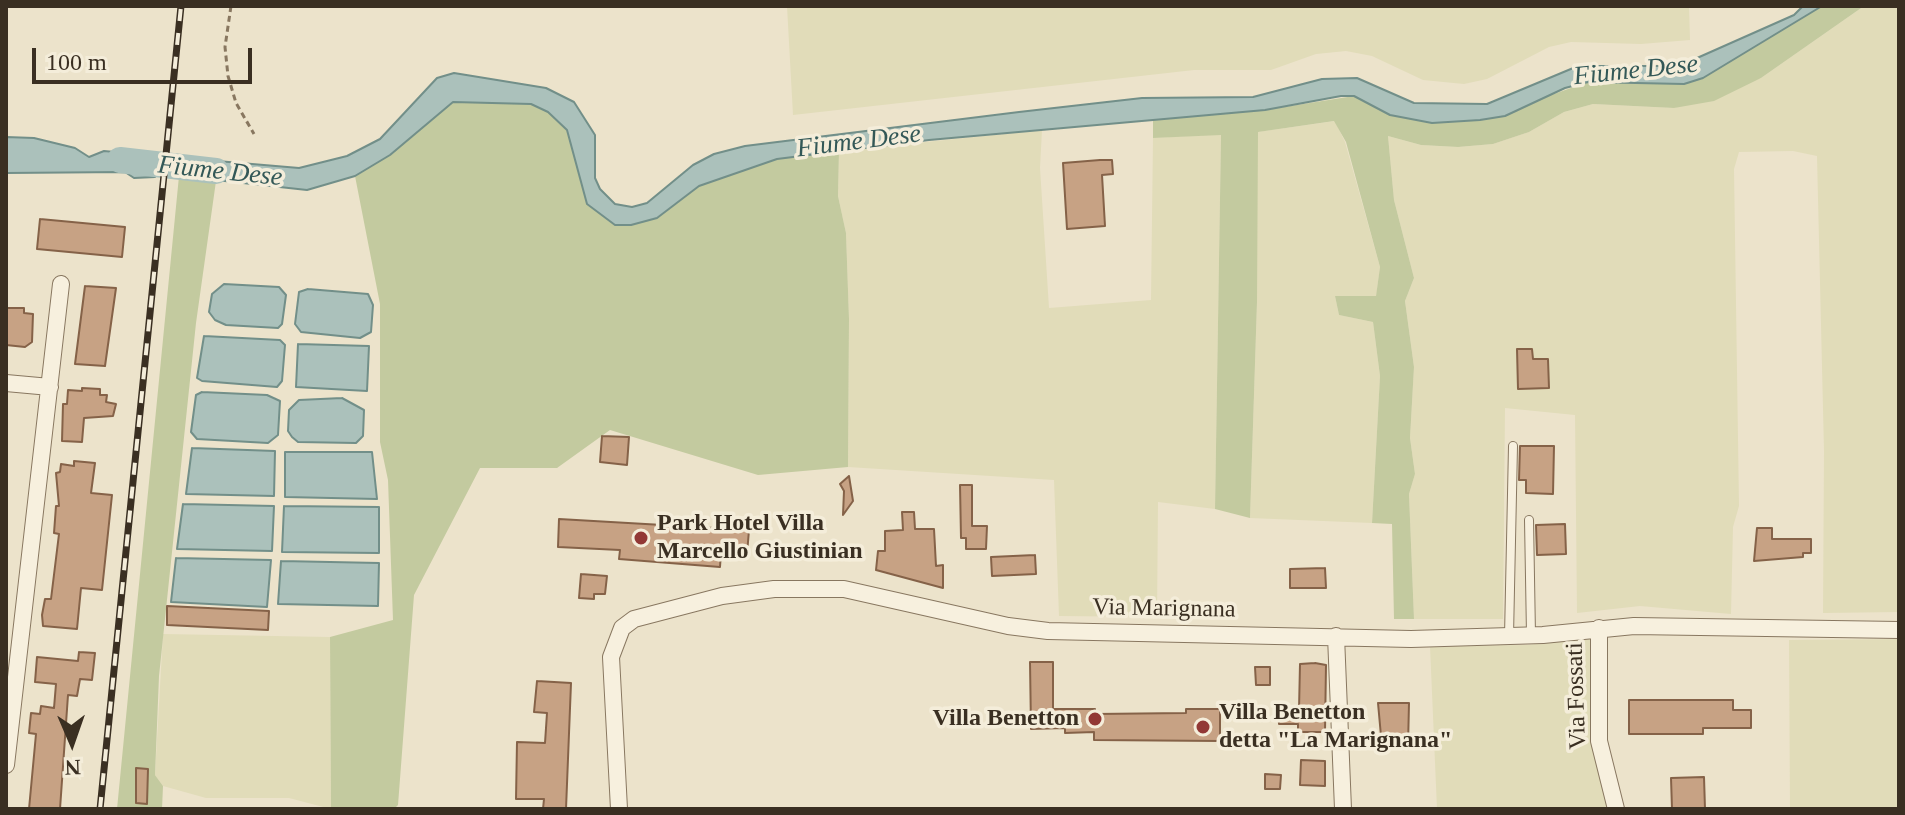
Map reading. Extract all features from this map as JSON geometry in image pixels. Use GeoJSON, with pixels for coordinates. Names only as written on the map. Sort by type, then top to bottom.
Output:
{"type":"FeatureCollection","features":[{"type":"Feature","properties":{"kind":"street"},"geometry":{"type":"LineString","coordinates":[[6,765],[11,674],[61,284]]}},
{"type":"Feature","properties":{"kind":"street"},"geometry":{"type":"LineString","coordinates":[[6,383],[50,387]]}},
{"type":"Feature","properties":{"kind":"street","name":"Via Marignana"},"geometry":{"type":"LineString","coordinates":[[619,809],[611,657],[616,640],[622,628],[634,619],[722,596],[774,589],[844,589],[1008,626],[1048,631],[1411,639],[1531,636],[1599,628],[1899,630]]}},
{"type":"Feature","properties":{"kind":"street","name":"Via Fossati"},"geometry":{"type":"LineString","coordinates":[[1599,628],[1599,741],[1616,809]]}},
{"type":"Feature","properties":{"kind":"street"},"geometry":{"type":"LineString","coordinates":[[1336,636],[1343,809]]}},
{"type":"Feature","properties":{"kind":"lane"},"geometry":{"type":"LineString","coordinates":[[1509,637],[1513,446]]}},
{"type":"Feature","properties":{"kind":"lane"},"geometry":{"type":"LineString","coordinates":[[1529,520],[1531,636]]}},
{"type":"Feature","properties":{"kind":"path"},"geometry":{"type":"LineString","coordinates":[[231,6],[225,47],[228,76],[236,103],[254,134]]}},
{"type":"Feature","properties":{"kind":"shaded area"},"geometry":{"type":"Polygon","coordinates":[[[787,6],[1689,6],[1690,40],[1641,44],[1571,42],[1549,47],[1487,79],[1464,84],[1423,80],[1372,56],[1346,51],[1316,54],[1271,70],[1194,70],[793,115],[787,6]]]}},
{"type":"Feature","properties":{"kind":"shaded area"},"geometry":{"type":"Polygon","coordinates":[[[1864,6],[1899,6],[1899,612],[1823,613],[1824,451],[1817,156],[1793,151],[1739,152],[1734,169],[1739,506],[1733,527],[1731,614],[1640,606],[1577,613],[1575,415],[1505,408],[1503,619],[1414,619],[1409,494],[1415,474],[1410,438],[1414,367],[1405,301],[1414,278],[1394,200],[1388,136],[1421,145],[1458,147],[1493,144],[1529,132],[1564,112],[1593,104],[1674,108],[1761,78],[1864,6]]]}},
{"type":"Feature","properties":{"kind":"shaded area"},"geometry":{"type":"Polygon","coordinates":[[[1335,121],[1345,142],[1380,267],[1376,297],[1335,296],[1339,315],[1373,322],[1380,376],[1372,523],[1250,518],[1257,302],[1257,132],[1335,121]]]}},
{"type":"Feature","properties":{"kind":"shaded area"},"geometry":{"type":"Polygon","coordinates":[[[1042,130],[1040,168],[1049,308],[1151,300],[1153,138],[1221,134],[1215,509],[1158,502],[1157,617],[1059,616],[1054,480],[848,467],[849,319],[846,233],[838,196],[839,151],[1042,130]]]}},
{"type":"Feature","properties":{"kind":"shaded area"},"geometry":{"type":"Polygon","coordinates":[[[163,634],[330,637],[331,809],[289,798],[206,798],[163,786],[155,775],[163,634]]]}},
{"type":"Feature","properties":{"kind":"shaded area"},"geometry":{"type":"Polygon","coordinates":[[[1603,637],[1604,785],[1612,809],[1437,809],[1430,646],[1527,645],[1603,637]]]}},
{"type":"Feature","properties":{"kind":"shaded area"},"geometry":{"type":"Polygon","coordinates":[[[1899,639],[1899,809],[1790,809],[1789,640],[1899,639]]]}},
{"type":"Feature","properties":{"kind":"green space"},"geometry":{"type":"Polygon","coordinates":[[[1822,6],[1864,6],[1761,78],[1714,101],[1674,108],[1593,104],[1564,112],[1529,132],[1493,144],[1458,147],[1421,145],[1388,136],[1394,200],[1414,278],[1405,301],[1414,367],[1410,438],[1415,474],[1409,494],[1414,619],[1394,619],[1392,524],[1372,523],[1380,376],[1373,322],[1339,315],[1335,296],[1376,296],[1380,267],[1346,142],[1334,121],[1258,132],[1257,302],[1250,518],[1215,509],[1221,135],[1153,138],[1153,118],[1265,110],[1354,96],[1390,115],[1432,123],[1480,120],[1588,82],[1684,84],[1703,78],[1822,6]]]}},
{"type":"Feature","properties":{"kind":"green space"},"geometry":{"type":"Polygon","coordinates":[[[453,102],[531,104],[548,112],[567,130],[587,204],[657,218],[699,186],[777,159],[839,151],[838,196],[846,233],[849,319],[848,467],[758,475],[610,430],[557,468],[480,468],[414,595],[398,805],[394,809],[331,809],[330,637],[393,620],[388,480],[380,442],[380,304],[355,176],[390,155],[453,102]]]}},
{"type":"Feature","properties":{"kind":"green space"},"geometry":{"type":"Polygon","coordinates":[[[179,176],[216,181],[196,323],[159,676],[155,775],[163,786],[162,809],[117,809],[179,176]]]}},
{"type":"Feature","properties":{"kind":"water"},"geometry":{"type":"Polygon","coordinates":[[[1803,6],[1822,6],[1703,78],[1684,84],[1588,82],[1565,88],[1505,116],[1480,120],[1432,123],[1390,115],[1354,96],[1341,96],[1265,110],[929,140],[777,159],[699,186],[657,218],[631,225],[615,225],[587,204],[567,130],[548,112],[531,104],[453,102],[390,155],[355,176],[307,190],[179,176],[182,158],[299,168],[347,156],[380,139],[437,78],[454,73],[546,88],[574,102],[595,135],[595,178],[600,189],[615,204],[632,207],[647,203],[693,165],[714,154],[745,146],[1019,112],[1142,98],[1253,97],[1322,79],[1357,78],[1414,103],[1487,104],[1578,66],[1679,66],[1794,15],[1803,6]]]}},
{"type":"Feature","properties":{"kind":"water"},"geometry":{"type":"Polygon","coordinates":[[[6,137],[34,138],[75,148],[89,157],[104,151],[157,156],[155,177],[134,178],[125,172],[6,173],[6,137]]]}},
{"type":"Feature","properties":{"kind":"water"},"geometry":{"type":"Polygon","coordinates":[[[224,284],[279,287],[286,295],[282,324],[278,328],[226,325],[215,320],[209,312],[212,294],[224,284]]]}},
{"type":"Feature","properties":{"kind":"water"},"geometry":{"type":"Polygon","coordinates":[[[308,289],[368,294],[373,305],[371,332],[360,338],[301,332],[295,324],[299,292],[308,289]]]}},
{"type":"Feature","properties":{"kind":"water"},"geometry":{"type":"Polygon","coordinates":[[[204,336],[280,340],[285,345],[282,381],[277,387],[202,381],[197,378],[204,336]]]}},
{"type":"Feature","properties":{"kind":"water"},"geometry":{"type":"Polygon","coordinates":[[[298,344],[369,346],[367,391],[296,387],[298,344]]]}},
{"type":"Feature","properties":{"kind":"water"},"geometry":{"type":"Polygon","coordinates":[[[202,392],[267,395],[280,401],[278,435],[268,443],[197,439],[191,432],[196,395],[202,392]]]}},
{"type":"Feature","properties":{"kind":"water"},"geometry":{"type":"Polygon","coordinates":[[[342,398],[364,410],[363,436],[356,443],[298,442],[292,437],[288,431],[289,410],[299,400],[342,398]]]}},
{"type":"Feature","properties":{"kind":"water"},"geometry":{"type":"Polygon","coordinates":[[[192,448],[275,451],[274,496],[186,494],[192,448]]]}},
{"type":"Feature","properties":{"kind":"water"},"geometry":{"type":"Polygon","coordinates":[[[285,452],[372,452],[377,499],[285,497],[285,452]]]}},
{"type":"Feature","properties":{"kind":"water"},"geometry":{"type":"Polygon","coordinates":[[[183,504],[274,506],[272,551],[177,549],[183,504]]]}},
{"type":"Feature","properties":{"kind":"water"},"geometry":{"type":"Polygon","coordinates":[[[284,506],[379,507],[379,553],[282,552],[284,506]]]}},
{"type":"Feature","properties":{"kind":"water"},"geometry":{"type":"Polygon","coordinates":[[[176,558],[271,560],[267,607],[171,602],[176,558]]]}},
{"type":"Feature","properties":{"kind":"water"},"geometry":{"type":"Polygon","coordinates":[[[281,561],[379,563],[378,606],[278,604],[281,561]]]}},
{"type":"Feature","properties":{"kind":"building"},"geometry":{"type":"Polygon","coordinates":[[[1112,160],[1113,174],[1102,175],[1105,226],[1067,229],[1063,163],[1112,160]]]}},
{"type":"Feature","properties":{"kind":"building"},"geometry":{"type":"Polygon","coordinates":[[[40,219],[125,227],[122,257],[37,249],[40,219]]]}},
{"type":"Feature","properties":{"kind":"building"},"geometry":{"type":"Polygon","coordinates":[[[85,286],[116,288],[105,366],[75,364],[85,286]]]}},
{"type":"Feature","properties":{"kind":"building"},"geometry":{"type":"Polygon","coordinates":[[[6,308],[24,308],[24,313],[33,314],[32,342],[25,347],[6,345],[6,308]]]}},
{"type":"Feature","properties":{"kind":"building"},"geometry":{"type":"Polygon","coordinates":[[[1517,349],[1532,349],[1533,359],[1548,359],[1549,388],[1518,389],[1517,349]]]}},
{"type":"Feature","properties":{"kind":"building"},"geometry":{"type":"Polygon","coordinates":[[[82,388],[100,389],[100,395],[107,395],[106,402],[116,404],[113,416],[84,418],[82,442],[62,441],[63,404],[67,404],[68,390],[82,391],[82,388]]]}},
{"type":"Feature","properties":{"kind":"building"},"geometry":{"type":"Polygon","coordinates":[[[602,436],[629,437],[627,465],[600,462],[602,436]]]}},
{"type":"Feature","properties":{"kind":"building"},"geometry":{"type":"Polygon","coordinates":[[[1520,446],[1554,446],[1553,494],[1526,493],[1526,480],[1519,480],[1520,446]]]}},
{"type":"Feature","properties":{"kind":"building"},"geometry":{"type":"Polygon","coordinates":[[[74,461],[95,463],[91,493],[112,495],[102,590],[81,588],[77,629],[43,626],[42,615],[45,599],[51,599],[59,534],[54,533],[56,506],[59,506],[56,473],[60,472],[61,464],[74,466],[74,461]]]}},
{"type":"Feature","properties":{"kind":"building"},"geometry":{"type":"Polygon","coordinates":[[[849,476],[853,501],[843,515],[844,491],[840,484],[849,476]]]}},
{"type":"Feature","properties":{"kind":"building"},"geometry":{"type":"Polygon","coordinates":[[[960,485],[972,485],[972,526],[987,526],[986,549],[966,549],[966,538],[961,538],[960,485]]]}},
{"type":"Feature","properties":{"kind":"building"},"geometry":{"type":"Polygon","coordinates":[[[902,512],[914,512],[915,529],[934,529],[936,566],[943,565],[943,588],[876,570],[878,551],[885,551],[885,531],[903,530],[902,512]]]}},
{"type":"Feature","properties":{"kind":"building"},"geometry":{"type":"Polygon","coordinates":[[[559,519],[749,530],[747,554],[721,552],[720,567],[619,559],[620,550],[558,547],[559,519]]]}},
{"type":"Feature","properties":{"kind":"building"},"geometry":{"type":"Polygon","coordinates":[[[1565,524],[1566,554],[1537,555],[1536,525],[1565,524]]]}},
{"type":"Feature","properties":{"kind":"building"},"geometry":{"type":"Polygon","coordinates":[[[1757,528],[1772,528],[1772,539],[1811,539],[1811,553],[1803,553],[1803,557],[1754,561],[1757,528]]]}},
{"type":"Feature","properties":{"kind":"building"},"geometry":{"type":"Polygon","coordinates":[[[1035,555],[1036,574],[992,576],[991,557],[1035,555]]]}},
{"type":"Feature","properties":{"kind":"building"},"geometry":{"type":"Polygon","coordinates":[[[1325,568],[1326,588],[1290,588],[1290,569],[1325,568]]]}},
{"type":"Feature","properties":{"kind":"building"},"geometry":{"type":"Polygon","coordinates":[[[581,574],[607,576],[605,594],[594,594],[594,599],[579,598],[581,574]]]}},
{"type":"Feature","properties":{"kind":"building"},"geometry":{"type":"Polygon","coordinates":[[[167,606],[269,611],[268,630],[167,625],[167,606]]]}},
{"type":"Feature","properties":{"kind":"building"},"geometry":{"type":"Polygon","coordinates":[[[79,652],[95,653],[92,680],[80,679],[77,696],[68,695],[60,809],[29,809],[36,734],[29,733],[31,713],[40,714],[41,706],[54,708],[56,684],[35,682],[37,657],[78,661],[79,652]]]}},
{"type":"Feature","properties":{"kind":"building"},"geometry":{"type":"Polygon","coordinates":[[[1030,662],[1053,662],[1053,709],[1095,709],[1095,714],[1186,713],[1186,709],[1220,709],[1220,741],[1094,740],[1094,732],[1065,733],[1065,728],[1031,729],[1030,662]]]}},
{"type":"Feature","properties":{"kind":"building"},"geometry":{"type":"Polygon","coordinates":[[[1300,664],[1326,665],[1325,732],[1298,732],[1298,724],[1279,724],[1278,709],[1299,710],[1300,664]]]}},
{"type":"Feature","properties":{"kind":"building"},"geometry":{"type":"Polygon","coordinates":[[[1255,667],[1270,667],[1270,685],[1256,685],[1255,667]]]}},
{"type":"Feature","properties":{"kind":"building"},"geometry":{"type":"Polygon","coordinates":[[[537,681],[571,683],[566,809],[543,809],[544,799],[516,799],[517,742],[545,743],[547,713],[534,712],[537,681]]]}},
{"type":"Feature","properties":{"kind":"building"},"geometry":{"type":"Polygon","coordinates":[[[1629,700],[1733,700],[1733,710],[1751,710],[1751,728],[1703,728],[1703,734],[1629,734],[1629,700]]]}},
{"type":"Feature","properties":{"kind":"building"},"geometry":{"type":"Polygon","coordinates":[[[1378,703],[1409,703],[1408,747],[1382,747],[1378,703]]]}},
{"type":"Feature","properties":{"kind":"building"},"geometry":{"type":"Polygon","coordinates":[[[1301,760],[1325,761],[1325,786],[1300,785],[1301,760]]]}},
{"type":"Feature","properties":{"kind":"building"},"geometry":{"type":"Polygon","coordinates":[[[136,768],[148,769],[147,804],[136,803],[136,768]]]}},
{"type":"Feature","properties":{"kind":"building"},"geometry":{"type":"Polygon","coordinates":[[[1265,774],[1281,775],[1280,789],[1265,789],[1265,774]]]}},
{"type":"Feature","properties":{"kind":"building"},"geometry":{"type":"Polygon","coordinates":[[[1704,777],[1705,809],[1672,809],[1671,778],[1704,777]]]}},
{"type":"Feature","properties":{"kind":"waterway","name":"Fiume Dese"},"geometry":{"type":"LineString","coordinates":[[120,160],[216,171]]}},
{"type":"Feature","properties":{"kind":"railway"},"geometry":{"type":"LineString","coordinates":[[100,809],[181,6]]}},
{"type":"Feature","properties":{"kind":"place","name":"Park Hotel Villa Marcello Giustinian"},"geometry":{"type":"Point","coordinates":[641,538]}},
{"type":"Feature","properties":{"kind":"place","name":"Villa Benetton"},"geometry":{"type":"Point","coordinates":[1095,719]}},
{"type":"Feature","properties":{"kind":"place","name":"Villa Benetton detta \"La Marignana\""},"geometry":{"type":"Point","coordinates":[1203,727]}}]}
